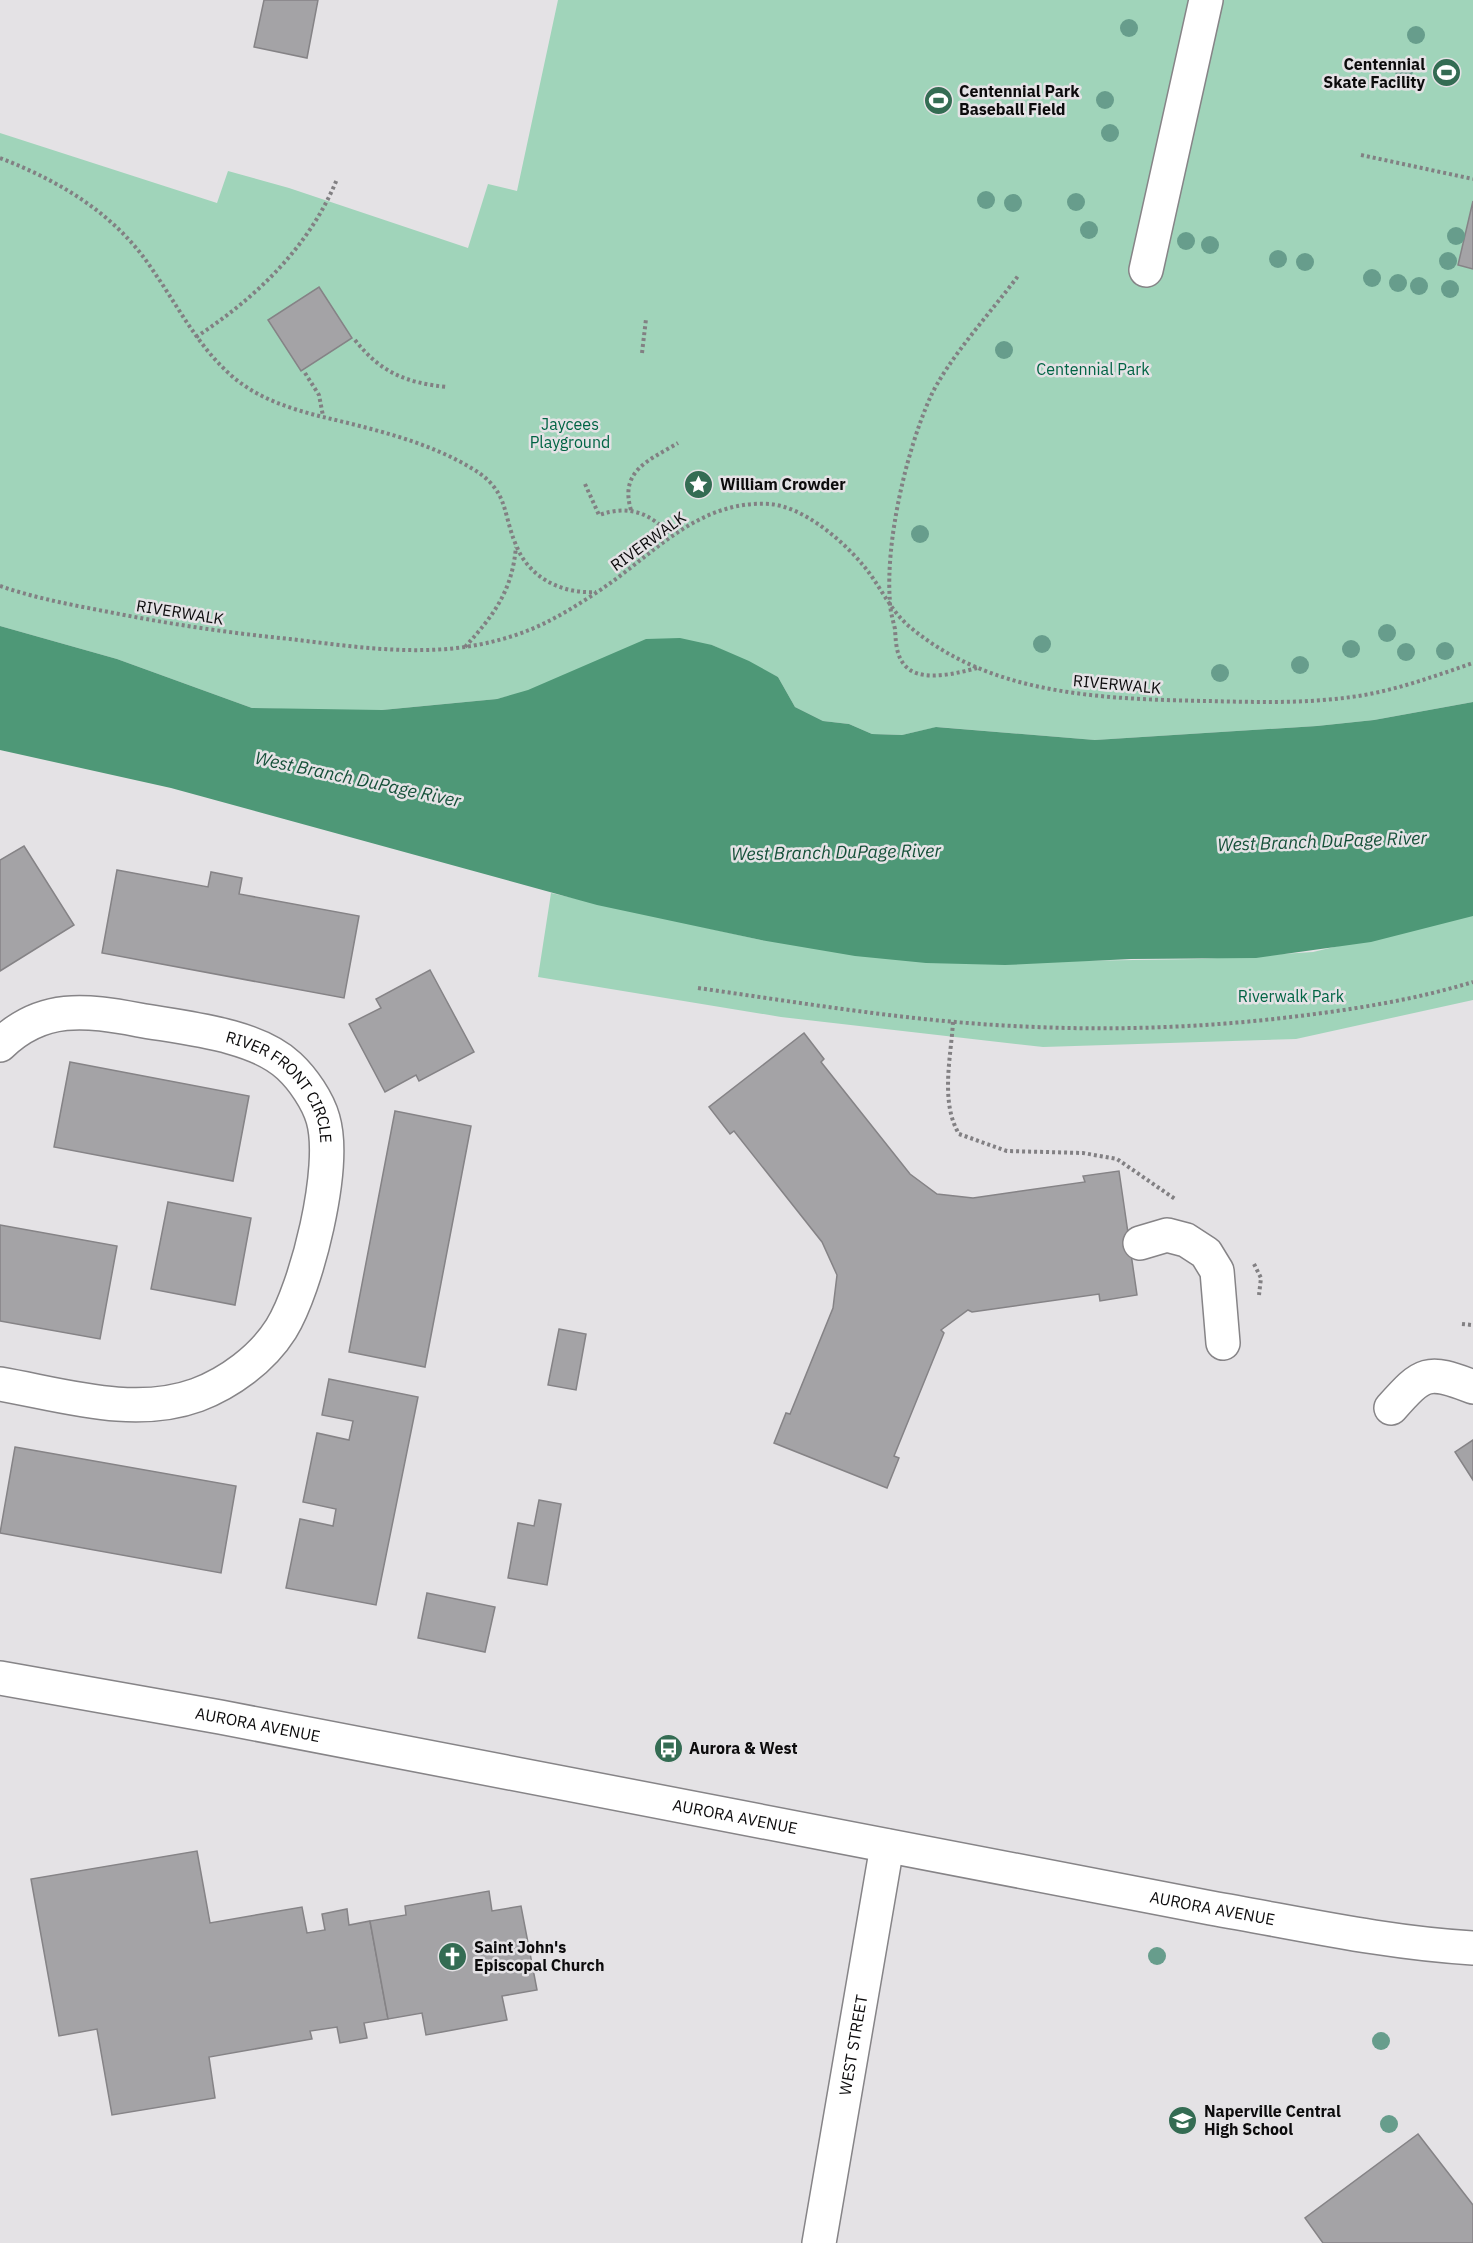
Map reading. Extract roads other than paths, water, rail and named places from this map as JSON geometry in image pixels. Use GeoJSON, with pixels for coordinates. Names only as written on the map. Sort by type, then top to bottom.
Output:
{"type":"FeatureCollection","features":[{"type":"Feature","properties":{"kind":"main road"},"geometry":{"type":"LineString","coordinates":[[1146,270],[1206,0]]}},
{"type":"Feature","properties":{"kind":"main road","name":"RIVER FRONT CIRCLE"},"geometry":{"type":"LineString","coordinates":[[0,1045],[16,1032],[50,1014],[93,1011],[250,1043],[288,1065],[300,1079],[323,1119],[328,1153],[304,1277],[295,1303],[280,1331],[250,1363],[223,1383],[196,1395],[150,1405],[114,1404],[0,1384]]}},
{"type":"Feature","properties":{"kind":"main road"},"geometry":{"type":"LineString","coordinates":[[1140,1243],[1167,1235],[1186,1240],[1206,1253],[1217,1271],[1223,1343]]}},
{"type":"Feature","properties":{"kind":"main road"},"geometry":{"type":"LineString","coordinates":[[1391,1408],[1415,1380],[1431,1375],[1473,1387]]}},
{"type":"Feature","properties":{"kind":"main road","name":"AURORA AVENUE"},"geometry":{"type":"LineString","coordinates":[[0,1678],[220,1717],[1343,1932],[1441,1946],[1473,1948]]}},
{"type":"Feature","properties":{"kind":"main road","name":"WEST STREET"},"geometry":{"type":"LineString","coordinates":[[819,2243],[887,1846]]}},
{"type":"Feature","properties":{"kind":"water","name":"West Branch DuPage River"},"geometry":{"type":"Polygon","coordinates":[[[0,626],[117,659],[252,708],[382,710],[497,699],[528,690],[646,639],[680,638],[712,645],[778,677],[795,707],[823,721],[849,724],[872,734],[902,735],[936,727],[1095,740],[1317,726],[1374,720],[1473,702],[1473,916],[1371,942],[1256,958],[1131,959],[1005,965],[926,963],[855,956],[761,940],[597,905],[171,788],[0,750],[0,626]]]}},
{"type":"Feature","properties":{"kind":"place","name":"Centennial Skate Facility"},"geometry":{"type":"Point","coordinates":[1446,73]}},
{"type":"Feature","properties":{"kind":"place","name":"Centennial Park Baseball Field"},"geometry":{"type":"Point","coordinates":[938,100]}},
{"type":"Feature","properties":{"kind":"place","name":"William Crowder"},"geometry":{"type":"Point","coordinates":[699,484]}},
{"type":"Feature","properties":{"kind":"place","name":"Aurora & West"},"geometry":{"type":"Point","coordinates":[668,1748]}},
{"type":"Feature","properties":{"kind":"place","name":"Saint John's Episcopal Church"},"geometry":{"type":"Point","coordinates":[453,1956]}},
{"type":"Feature","properties":{"kind":"place","name":"Naperville Central High School"},"geometry":{"type":"Point","coordinates":[1183,2120]}},
{"type":"Feature","properties":{"kind":"park label","name":"Centennial Park"},"geometry":{"type":"Point","coordinates":[1093,369]}},
{"type":"Feature","properties":{"kind":"park label","name":"Jaycees Playground"},"geometry":{"type":"Point","coordinates":[570,433]}},
{"type":"Feature","properties":{"kind":"park label","name":"Riverwalk Park"},"geometry":{"type":"Point","coordinates":[1291,996]}}]}
